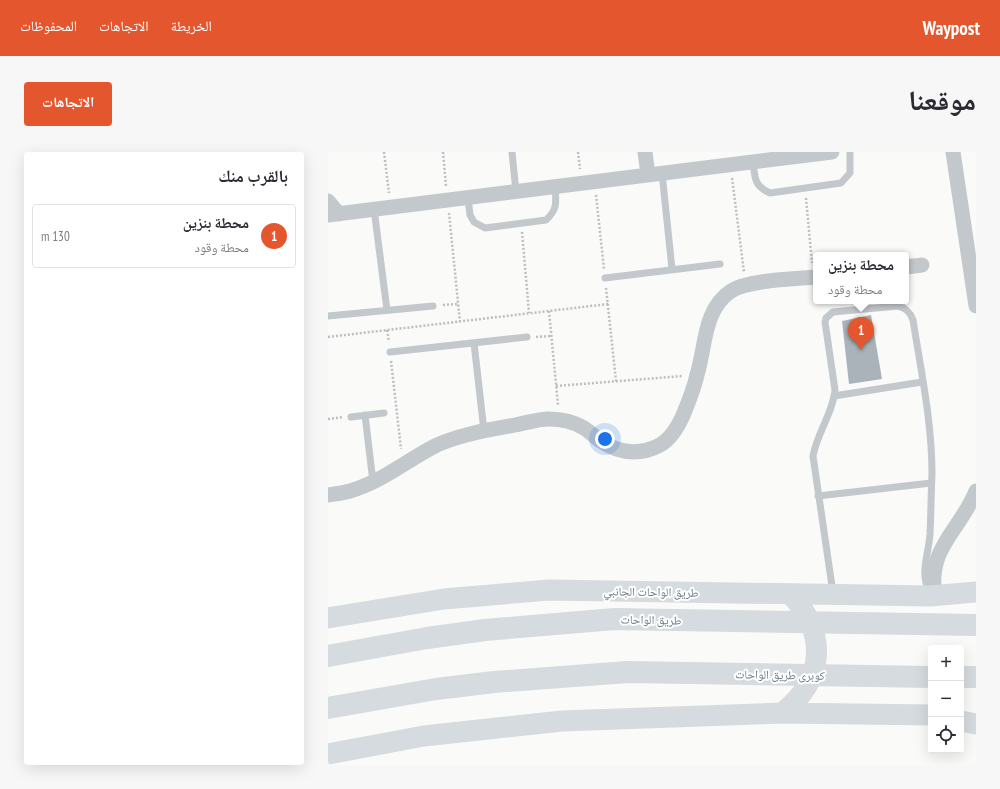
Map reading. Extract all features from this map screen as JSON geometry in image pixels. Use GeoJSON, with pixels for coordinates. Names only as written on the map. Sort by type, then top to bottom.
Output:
{"type":"FeatureCollection","features":[{"type":"Feature","properties":{"kind":"highway","name":"طريق الواحات"},"geometry":{"type":"LineString","coordinates":[[328,656],[427,638],[485,630],[615,619],[976,625]]}},
{"type":"Feature","properties":{"kind":"highway","name":"كوبرى طريق الواحات"},"geometry":{"type":"LineString","coordinates":[[328,708],[415,692],[486,683],[628,672],[928,677]]}},
{"type":"Feature","properties":{"kind":"highway"},"geometry":{"type":"LineString","coordinates":[[964,677],[976,677]]}},
{"type":"Feature","properties":{"kind":"street"},"geometry":{"type":"LineString","coordinates":[[645,152],[655,174]]}},
{"type":"Feature","properties":{"kind":"street"},"geometry":{"type":"LineString","coordinates":[[328,201],[333,214],[832,152]]}},
{"type":"Feature","properties":{"kind":"street"},"geometry":{"type":"LineString","coordinates":[[954,152],[976,306]]}},
{"type":"Feature","properties":{"kind":"street"},"geometry":{"type":"LineString","coordinates":[[909,267],[922,265]]}},
{"type":"Feature","properties":{"kind":"street"},"geometry":{"type":"LineString","coordinates":[[328,494],[348,492],[373,482],[438,445],[461,437],[484,431],[548,419],[566,421],[584,428],[598,440],[613,448],[629,452],[646,451],[662,444],[674,433],[687,404],[697,375],[710,315],[719,302],[731,291],[746,284],[813,277]]}},
{"type":"Feature","properties":{"kind":"street"},"geometry":{"type":"LineString","coordinates":[[933,596],[934,568],[938,554],[966,512],[976,491]]}},
{"type":"Feature","properties":{"kind":"street","name":"طريق الواحات الجانبي"},"geometry":{"type":"LineString","coordinates":[[328,618],[444,599],[549,590],[933,596],[976,592]]}},
{"type":"Feature","properties":{"kind":"street"},"geometry":{"type":"LineString","coordinates":[[782,713],[793,705],[806,689],[814,670],[816,656],[816,642],[808,616],[800,604],[790,594]]}},
{"type":"Feature","properties":{"kind":"street"},"geometry":{"type":"LineString","coordinates":[[328,754],[424,736],[562,722],[782,713],[928,715]]}},
{"type":"Feature","properties":{"kind":"street"},"geometry":{"type":"LineString","coordinates":[[964,721],[976,724]]}},
{"type":"Feature","properties":{"kind":"lane"},"geometry":{"type":"LineString","coordinates":[[512,152],[516,192]]}},
{"type":"Feature","properties":{"kind":"lane"},"geometry":{"type":"LineString","coordinates":[[753,162],[755,180],[763,189],[770,193],[841,183],[850,173],[850,152]]}},
{"type":"Feature","properties":{"kind":"lane"},"geometry":{"type":"LineString","coordinates":[[655,174],[672,270]]}},
{"type":"Feature","properties":{"kind":"lane"},"geometry":{"type":"LineString","coordinates":[[468,198],[470,215],[478,225],[485,228],[546,220],[555,211],[555,187]]}},
{"type":"Feature","properties":{"kind":"lane"},"geometry":{"type":"LineString","coordinates":[[374,209],[387,310]]}},
{"type":"Feature","properties":{"kind":"lane"},"geometry":{"type":"LineString","coordinates":[[605,278],[720,264]]}},
{"type":"Feature","properties":{"kind":"lane"},"geometry":{"type":"LineString","coordinates":[[328,316],[433,306]]}},
{"type":"Feature","properties":{"kind":"lane"},"geometry":{"type":"LineString","coordinates":[[833,595],[813,456],[814,447],[835,390],[825,327],[826,318],[833,312],[898,306],[906,310],[913,320],[930,428],[930,533],[924,566],[924,576],[933,596]]}},
{"type":"Feature","properties":{"kind":"lane"},"geometry":{"type":"LineString","coordinates":[[390,352],[527,337]]}},
{"type":"Feature","properties":{"kind":"lane"},"geometry":{"type":"LineString","coordinates":[[474,343],[484,431]]}},
{"type":"Feature","properties":{"kind":"lane"},"geometry":{"type":"LineString","coordinates":[[834,396],[922,382]]}},
{"type":"Feature","properties":{"kind":"lane"},"geometry":{"type":"LineString","coordinates":[[351,417],[384,413]]}},
{"type":"Feature","properties":{"kind":"lane"},"geometry":{"type":"LineString","coordinates":[[365,415],[373,482]]}},
{"type":"Feature","properties":{"kind":"lane"},"geometry":{"type":"LineString","coordinates":[[818,496],[931,483]]}},
{"type":"Feature","properties":{"kind":"path"},"geometry":{"type":"LineString","coordinates":[[384,152],[390,208]]}},
{"type":"Feature","properties":{"kind":"path"},"geometry":{"type":"LineString","coordinates":[[443,152],[460,322]]}},
{"type":"Feature","properties":{"kind":"path"},"geometry":{"type":"LineString","coordinates":[[731,165],[746,284]]}},
{"type":"Feature","properties":{"kind":"path"},"geometry":{"type":"LineString","coordinates":[[805,188],[813,259]]}},
{"type":"Feature","properties":{"kind":"path"},"geometry":{"type":"LineString","coordinates":[[522,223],[529,313]]}},
{"type":"Feature","properties":{"kind":"path"},"geometry":{"type":"LineString","coordinates":[[433,306],[458,304]]}},
{"type":"Feature","properties":{"kind":"path"},"geometry":{"type":"LineString","coordinates":[[328,337],[608,304]]}},
{"type":"Feature","properties":{"kind":"path"},"geometry":{"type":"LineString","coordinates":[[549,311],[559,420]]}},
{"type":"Feature","properties":{"kind":"path"},"geometry":{"type":"LineString","coordinates":[[387,330],[403,466]]}},
{"type":"Feature","properties":{"kind":"path"},"geometry":{"type":"LineString","coordinates":[[527,337],[551,336]]}},
{"type":"Feature","properties":{"kind":"path"},"geometry":{"type":"LineString","coordinates":[[556,386],[697,375]]}},
{"type":"Feature","properties":{"kind":"building"},"geometry":{"type":"Polygon","coordinates":[[[871,315],[882,379],[849,384],[842,321],[871,315]]]}},
{"type":"Feature","properties":{"kind":"place","name":"محطة بنزين"},"geometry":{"type":"Point","coordinates":[861,350]}}]}
